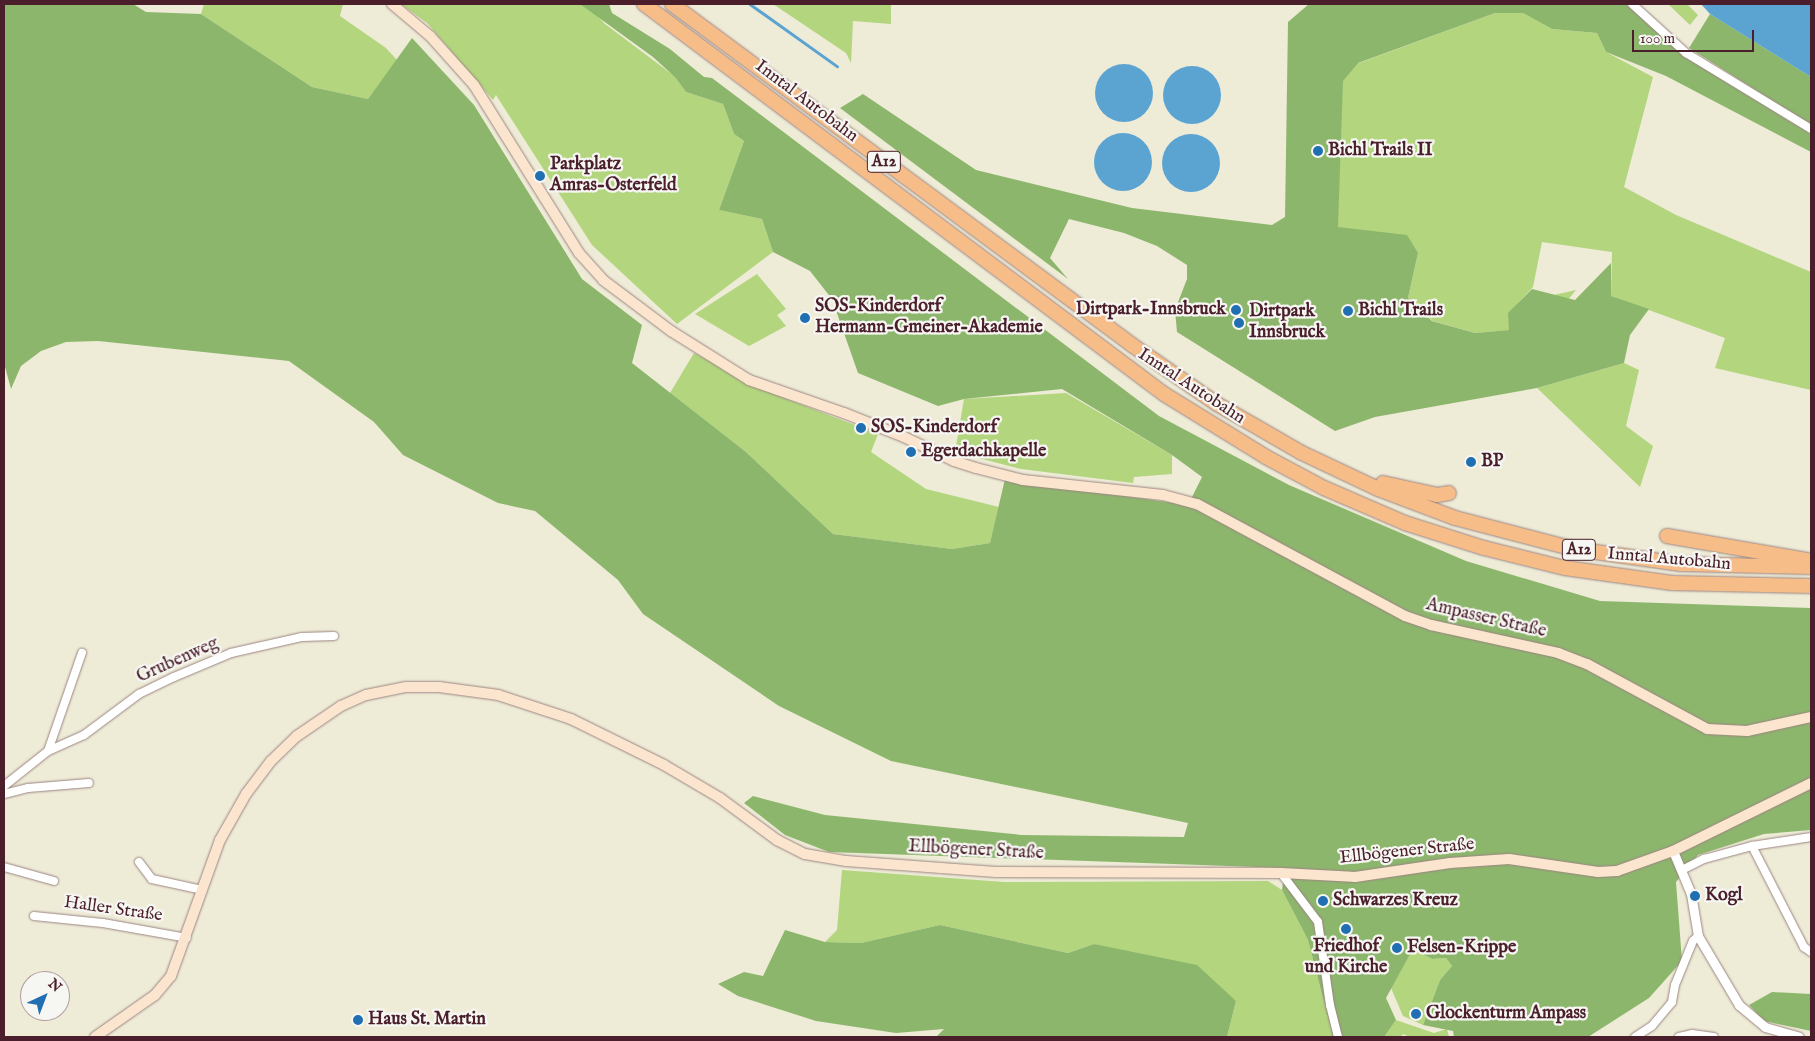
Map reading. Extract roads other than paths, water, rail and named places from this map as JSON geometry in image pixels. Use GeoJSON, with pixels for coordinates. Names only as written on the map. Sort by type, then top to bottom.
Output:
{"type":"FeatureCollection","features":[{"type":"Feature","properties":{"kind":"highway","name":"Inntal Autobahn"},"geometry":{"type":"LineString","coordinates":[[644,4],[1164,394],[1266,457],[1355,502],[1405,523],[1484,548],[1565,568],[1672,583],[1811,586]]}},
{"type":"Feature","properties":{"kind":"highway","name":"Inntal Autobahn"},"geometry":{"type":"LineString","coordinates":[[672,4],[1132,345],[1217,404],[1302,453],[1358,480],[1455,518],[1574,549],[1681,564],[1811,567]]}},
{"type":"Feature","properties":{"kind":"highway"},"geometry":{"type":"LineString","coordinates":[[1358,480],[1437,495],[1448,493]]}},
{"type":"Feature","properties":{"kind":"highway"},"geometry":{"type":"LineString","coordinates":[[1666,536],[1811,560]]}},
{"type":"Feature","properties":{"kind":"main road","name":"Ampasser Straße"},"geometry":{"type":"LineString","coordinates":[[392,4],[430,36],[474,85],[579,253],[598,274],[628,301],[710,356],[778,392],[861,420],[954,461],[1023,480],[1163,495],[1197,504],[1239,524],[1405,616],[1432,625],[1558,653],[1588,664],[1707,729],[1747,731],[1811,717]]}},
{"type":"Feature","properties":{"kind":"main road","name":"Ellbögener Straße"},"geometry":{"type":"LineString","coordinates":[[202,890],[220,840],[237,809],[271,761],[297,736],[325,715],[353,700],[406,687],[439,687],[518,700],[585,725],[720,798],[790,848],[823,859],[996,872],[1281,873],[1355,877],[1450,863],[1508,859],[1606,872],[1630,869],[1673,852],[1811,783]]}},
{"type":"Feature","properties":{"kind":"main road"},"geometry":{"type":"LineString","coordinates":[[95,1037],[161,990],[171,976],[187,938],[202,890]]}},
{"type":"Feature","properties":{"kind":"street"},"geometry":{"type":"LineString","coordinates":[[1632,4],[1686,53],[1811,129]]}},
{"type":"Feature","properties":{"kind":"street","name":"Grubenweg"},"geometry":{"type":"LineString","coordinates":[[4,786],[48,751],[91,731],[139,694],[218,658],[302,637],[334,636]]}},
{"type":"Feature","properties":{"kind":"street"},"geometry":{"type":"LineString","coordinates":[[48,751],[82,653]]}},
{"type":"Feature","properties":{"kind":"street"},"geometry":{"type":"LineString","coordinates":[[4,794],[28,788],[89,783]]}},
{"type":"Feature","properties":{"kind":"street"},"geometry":{"type":"LineString","coordinates":[[1682,870],[1704,859],[1752,846],[1811,838]]}},
{"type":"Feature","properties":{"kind":"street"},"geometry":{"type":"LineString","coordinates":[[1752,846],[1804,947],[1811,952]]}},
{"type":"Feature","properties":{"kind":"street"},"geometry":{"type":"LineString","coordinates":[[1673,852],[1691,894],[1698,936],[1739,1005],[1765,1027],[1799,1037]]}},
{"type":"Feature","properties":{"kind":"street","name":"Haller Straße"},"geometry":{"type":"LineString","coordinates":[[139,862],[152,879],[202,890]]}},
{"type":"Feature","properties":{"kind":"street"},"geometry":{"type":"LineString","coordinates":[[4,868],[54,881]]}},
{"type":"Feature","properties":{"kind":"street"},"geometry":{"type":"LineString","coordinates":[[1281,873],[1318,922],[1330,1006],[1338,1037]]}},
{"type":"Feature","properties":{"kind":"street","name":"Haller Straße"},"geometry":{"type":"LineString","coordinates":[[34,916],[103,923],[187,938]]}},
{"type":"Feature","properties":{"kind":"street"},"geometry":{"type":"LineString","coordinates":[[1635,1037],[1652,1026],[1672,1002],[1675,986],[1692,942],[1698,936]]}},
{"type":"Feature","properties":{"kind":"street"},"geometry":{"type":"LineString","coordinates":[[1679,1037],[1692,1034],[1714,1037]]}},
{"type":"Feature","properties":{"kind":"water"},"geometry":{"type":"Polygon","coordinates":[[[1701,4],[1811,4],[1811,77],[1710,14],[1701,4]]]}},
{"type":"Feature","properties":{"kind":"water"},"geometry":{"type":"Polygon","coordinates":[[[1118,64],[1130,64],[1145,72],[1153,87],[1153,99],[1145,114],[1130,122],[1118,122],[1103,114],[1095,99],[1095,87],[1103,72],[1118,64]]]}},
{"type":"Feature","properties":{"kind":"water"},"geometry":{"type":"Polygon","coordinates":[[[1186,66],[1198,66],[1213,74],[1221,89],[1221,101],[1213,116],[1198,124],[1186,124],[1171,116],[1163,101],[1163,89],[1171,74],[1186,66]]]}},
{"type":"Feature","properties":{"kind":"water"},"geometry":{"type":"Polygon","coordinates":[[[1117,133],[1129,133],[1144,141],[1152,156],[1152,168],[1144,183],[1129,191],[1117,191],[1102,183],[1094,168],[1094,156],[1102,141],[1117,133]]]}},
{"type":"Feature","properties":{"kind":"water"},"geometry":{"type":"Polygon","coordinates":[[[1185,134],[1197,134],[1212,142],[1220,157],[1220,169],[1212,184],[1197,192],[1185,192],[1170,184],[1162,169],[1162,157],[1170,142],[1185,134]]]}},
{"type":"Feature","properties":{"kind":"waterway"},"geometry":{"type":"LineString","coordinates":[[750,4],[837,66]]}},
{"type":"Feature","properties":{"kind":"place","name":"Bichl Trails II"},"geometry":{"type":"Point","coordinates":[1318,151]}},
{"type":"Feature","properties":{"kind":"place","name":"Parkplatz Amras-Osterfeld"},"geometry":{"type":"Point","coordinates":[540,176]}},
{"type":"Feature","properties":{"kind":"place","name":"Dirtpark-Innsbruck"},"geometry":{"type":"Point","coordinates":[1236,310]}},
{"type":"Feature","properties":{"kind":"place","name":"Bichl Trails"},"geometry":{"type":"Point","coordinates":[1348,311]}},
{"type":"Feature","properties":{"kind":"place","name":"SOS-Kinderdorf Hermann-Gmeiner-Akademie"},"geometry":{"type":"Point","coordinates":[805,318]}},
{"type":"Feature","properties":{"kind":"place","name":"Dirtpark Innsbruck"},"geometry":{"type":"Point","coordinates":[1239,323]}},
{"type":"Feature","properties":{"kind":"place","name":"SOS-Kinderdorf"},"geometry":{"type":"Point","coordinates":[861,428]}},
{"type":"Feature","properties":{"kind":"place","name":"Egerdachkapelle"},"geometry":{"type":"Point","coordinates":[911,452]}},
{"type":"Feature","properties":{"kind":"place","name":"BP"},"geometry":{"type":"Point","coordinates":[1471,462]}},
{"type":"Feature","properties":{"kind":"place","name":"Kogl"},"geometry":{"type":"Point","coordinates":[1695,896]}},
{"type":"Feature","properties":{"kind":"place","name":"Schwarzes Kreuz"},"geometry":{"type":"Point","coordinates":[1323,901]}},
{"type":"Feature","properties":{"kind":"place","name":"Friedhof und Kirche"},"geometry":{"type":"Point","coordinates":[1346,929]}},
{"type":"Feature","properties":{"kind":"place","name":"Felsen-Krippe"},"geometry":{"type":"Point","coordinates":[1397,948]}},
{"type":"Feature","properties":{"kind":"place","name":"Glockenturm Ampass"},"geometry":{"type":"Point","coordinates":[1416,1014]}},
{"type":"Feature","properties":{"kind":"place","name":"Haus St. Martin"},"geometry":{"type":"Point","coordinates":[358,1020]}}]}
